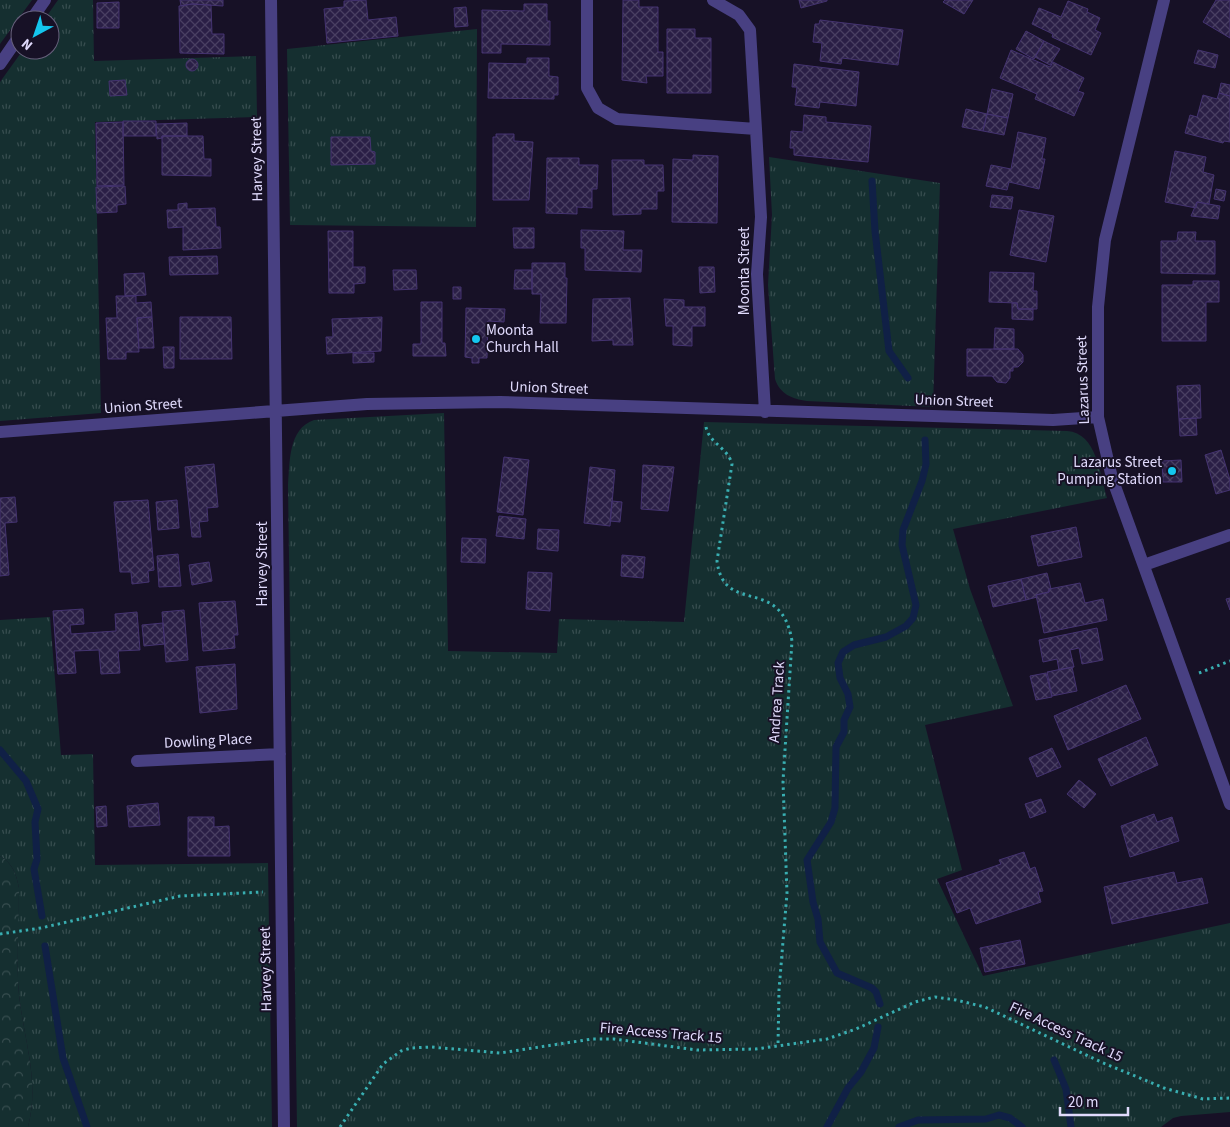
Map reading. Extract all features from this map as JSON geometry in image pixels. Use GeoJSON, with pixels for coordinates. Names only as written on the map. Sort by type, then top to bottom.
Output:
{"type":"FeatureCollection","features":[{"type":"Feature","properties":{"kind":"street","name":"Harvey Street"},"geometry":{"type":"LineString","coordinates":[[272,0],[284,1127]]}},
{"type":"Feature","properties":{"kind":"street"},"geometry":{"type":"LineString","coordinates":[[587,0],[587,88],[594,102],[605,114],[617,119],[756,129]]}},
{"type":"Feature","properties":{"kind":"street","name":"Moonta Street"},"geometry":{"type":"LineString","coordinates":[[713,0],[739,16],[750,30],[761,216],[758,274],[765,412]]}},
{"type":"Feature","properties":{"kind":"street","name":"Lazarus Street"},"geometry":{"type":"LineString","coordinates":[[1164,0],[1105,240],[1098,307],[1098,417],[1112,478],[1230,804]]}},
{"type":"Feature","properties":{"kind":"street"},"geometry":{"type":"LineString","coordinates":[[0,64],[10,50]]}},
{"type":"Feature","properties":{"kind":"street","name":"Union Street"},"geometry":{"type":"LineString","coordinates":[[0,432],[367,404],[459,402],[1058,420],[1098,417]]}},
{"type":"Feature","properties":{"kind":"street"},"geometry":{"type":"LineString","coordinates":[[1144,565],[1230,535]]}},
{"type":"Feature","properties":{"kind":"street","name":"Dowling Place"},"geometry":{"type":"LineString","coordinates":[[137,761],[280,754]]}},
{"type":"Feature","properties":{"kind":"path","name":"Andrea Track"},"geometry":{"type":"LineString","coordinates":[[706,410],[707,431],[710,438],[727,454],[732,464],[716,561],[718,570],[722,580],[737,593],[772,603],[786,620],[792,641],[783,781],[787,894],[778,1046]]}},
{"type":"Feature","properties":{"kind":"path"},"geometry":{"type":"LineString","coordinates":[[1185,678],[1230,661]]}},
{"type":"Feature","properties":{"kind":"path"},"geometry":{"type":"LineString","coordinates":[[0,934],[41,928],[180,896],[281,891]]}},
{"type":"Feature","properties":{"kind":"path","name":"Fire Access Track 15"},"geometry":{"type":"LineString","coordinates":[[340,1127],[352,1112],[379,1068],[392,1057],[411,1048],[432,1047],[500,1053],[592,1039],[614,1039],[698,1050],[778,1046],[827,1039],[856,1029],[915,1002],[944,998],[986,1007],[1101,1062],[1164,1088],[1203,1099],[1230,1098]]}},
{"type":"Feature","properties":{"kind":"green space"},"geometry":{"type":"Polygon","coordinates":[[[0,0],[32,0],[25,10],[10,10],[10,30],[0,44],[0,0]]]}},
{"type":"Feature","properties":{"kind":"green space"},"geometry":{"type":"Polygon","coordinates":[[[58,0],[93,0],[94,61],[256,56],[257,117],[95,122],[101,413],[0,421],[0,82],[16,60],[60,60],[60,10],[51,10],[58,0]]]}},
{"type":"Feature","properties":{"kind":"green space"},"geometry":{"type":"Polygon","coordinates":[[[477,29],[476,227],[290,225],[287,49],[477,29]]]}},
{"type":"Feature","properties":{"kind":"green space"},"geometry":{"type":"Polygon","coordinates":[[[769,157],[940,183],[933,407],[807,401],[787,395],[777,384],[775,379],[768,285],[772,215],[769,157]]]}},
{"type":"Feature","properties":{"kind":"green space"},"geometry":{"type":"Polygon","coordinates":[[[444,413],[448,651],[557,653],[559,619],[684,622],[704,422],[1067,431],[1085,439],[1096,457],[1107,498],[953,529],[970,589],[1013,706],[925,725],[962,870],[937,879],[983,976],[1230,923],[1230,1112],[1181,1116],[1173,1118],[1161,1127],[297,1127],[288,485],[292,447],[299,431],[306,424],[314,420],[444,413]]]}},
{"type":"Feature","properties":{"kind":"green space"},"geometry":{"type":"Polygon","coordinates":[[[50,617],[61,755],[93,754],[95,865],[268,863],[272,1127],[28,1127],[31,1110],[32,1077],[18,982],[19,888],[13,869],[0,856],[0,620],[50,617]]]}},
{"type":"Feature","properties":{"kind":"green space"},"geometry":{"type":"Polygon","coordinates":[[[0,856],[13,869],[19,888],[18,982],[32,1077],[31,1110],[28,1127],[0,1127],[0,856]]]}},
{"type":"Feature","properties":{"kind":"building"},"geometry":{"type":"Polygon","coordinates":[[[180,0],[223,0],[223,6],[192,4],[181,6],[180,0]]]}},
{"type":"Feature","properties":{"kind":"building"},"geometry":{"type":"Polygon","coordinates":[[[366,0],[368,20],[396,17],[398,36],[327,43],[324,9],[344,7],[344,1],[366,0]]]}},
{"type":"Feature","properties":{"kind":"building"},"geometry":{"type":"Polygon","coordinates":[[[623,0],[639,0],[639,7],[658,7],[658,52],[663,52],[663,76],[646,76],[647,83],[622,80],[623,0]]]}},
{"type":"Feature","properties":{"kind":"building"},"geometry":{"type":"Polygon","coordinates":[[[799,0],[827,0],[827,1],[801,8],[799,0]]]}},
{"type":"Feature","properties":{"kind":"building"},"geometry":{"type":"Polygon","coordinates":[[[945,0],[973,0],[964,14],[943,2],[945,0]]]}},
{"type":"Feature","properties":{"kind":"building"},"geometry":{"type":"Polygon","coordinates":[[[1216,0],[1230,0],[1230,38],[1203,22],[1216,0]]]}},
{"type":"Feature","properties":{"kind":"building"},"geometry":{"type":"Polygon","coordinates":[[[1068,1],[1088,9],[1087,12],[1100,18],[1095,30],[1101,33],[1091,55],[1052,37],[1053,34],[1032,24],[1039,8],[1061,17],[1068,1]]]}},
{"type":"Feature","properties":{"kind":"building"},"geometry":{"type":"Polygon","coordinates":[[[119,2],[119,28],[97,28],[97,3],[119,2]]]}},
{"type":"Feature","properties":{"kind":"building"},"geometry":{"type":"Polygon","coordinates":[[[192,4],[211,5],[212,34],[224,34],[224,54],[180,53],[179,6],[192,4]]]}},
{"type":"Feature","properties":{"kind":"building"},"geometry":{"type":"Polygon","coordinates":[[[524,4],[547,4],[547,21],[550,21],[550,45],[501,44],[501,53],[482,53],[482,10],[524,11],[524,4]]]}},
{"type":"Feature","properties":{"kind":"building"},"geometry":{"type":"Polygon","coordinates":[[[466,7],[468,26],[455,27],[454,8],[466,7]]]}},
{"type":"Feature","properties":{"kind":"building"},"geometry":{"type":"Polygon","coordinates":[[[820,20],[903,30],[898,65],[842,58],[841,64],[820,61],[822,43],[813,42],[815,24],[819,24],[820,20]]]}},
{"type":"Feature","properties":{"kind":"building"},"geometry":{"type":"Polygon","coordinates":[[[667,29],[695,29],[695,38],[711,38],[711,93],[667,93],[667,29]]]}},
{"type":"Feature","properties":{"kind":"building"},"geometry":{"type":"Polygon","coordinates":[[[1026,31],[1044,41],[1034,59],[1016,49],[1026,31]]]}},
{"type":"Feature","properties":{"kind":"building"},"geometry":{"type":"Polygon","coordinates":[[[1044,41],[1060,49],[1050,65],[1035,57],[1044,41]]]}},
{"type":"Feature","properties":{"kind":"building"},"geometry":{"type":"Polygon","coordinates":[[[1011,50],[1050,67],[1053,62],[1084,78],[1078,91],[1084,93],[1074,116],[1035,99],[1037,94],[1000,78],[1011,50]]]}},
{"type":"Feature","properties":{"kind":"building"},"geometry":{"type":"Polygon","coordinates":[[[1198,50],[1218,55],[1215,68],[1194,63],[1198,50]]]}},
{"type":"Feature","properties":{"kind":"building"},"geometry":{"type":"Polygon","coordinates":[[[527,58],[549,58],[549,76],[558,77],[558,95],[554,95],[554,99],[488,98],[489,63],[527,64],[527,58]]]}},
{"type":"Feature","properties":{"kind":"building"},"geometry":{"type":"Polygon","coordinates":[[[190,59],[194,59],[198,65],[194,71],[190,71],[186,67],[186,63],[190,59]]]}},
{"type":"Feature","properties":{"kind":"building"},"geometry":{"type":"Polygon","coordinates":[[[794,64],[859,72],[856,106],[820,102],[819,108],[795,105],[797,87],[792,87],[794,64]]]}},
{"type":"Feature","properties":{"kind":"building"},"geometry":{"type":"Polygon","coordinates":[[[125,80],[127,95],[110,96],[109,81],[125,80]]]}},
{"type":"Feature","properties":{"kind":"building"},"geometry":{"type":"Polygon","coordinates":[[[1221,83],[1230,85],[1230,96],[1219,93],[1221,83]]]}},
{"type":"Feature","properties":{"kind":"building"},"geometry":{"type":"Polygon","coordinates":[[[992,89],[1013,94],[1008,118],[987,114],[992,89]]]}},
{"type":"Feature","properties":{"kind":"building"},"geometry":{"type":"Polygon","coordinates":[[[1219,93],[1230,96],[1230,142],[1224,141],[1223,143],[1185,133],[1190,115],[1197,117],[1203,95],[1217,99],[1219,93]]]}},
{"type":"Feature","properties":{"kind":"building"},"geometry":{"type":"Polygon","coordinates":[[[966,109],[987,114],[983,131],[962,127],[966,109]]]}},
{"type":"Feature","properties":{"kind":"building"},"geometry":{"type":"Polygon","coordinates":[[[987,114],[1008,118],[1004,135],[983,131],[987,114]]]}},
{"type":"Feature","properties":{"kind":"building"},"geometry":{"type":"Polygon","coordinates":[[[804,115],[826,117],[826,122],[871,126],[868,162],[794,155],[794,148],[790,148],[791,131],[803,132],[804,115]]]}},
{"type":"Feature","properties":{"kind":"building"},"geometry":{"type":"Polygon","coordinates":[[[123,121],[156,121],[156,136],[123,136],[123,121]]]}},
{"type":"Feature","properties":{"kind":"building"},"geometry":{"type":"Polygon","coordinates":[[[123,122],[124,185],[97,186],[96,123],[123,122]]]}},
{"type":"Feature","properties":{"kind":"building"},"geometry":{"type":"Polygon","coordinates":[[[187,123],[187,136],[162,136],[162,138],[157,139],[156,124],[187,123]]]}},
{"type":"Feature","properties":{"kind":"building"},"geometry":{"type":"Polygon","coordinates":[[[1018,132],[1046,138],[1042,159],[1045,159],[1039,189],[1009,182],[1007,190],[986,186],[991,165],[1011,169],[1018,132]]]}},
{"type":"Feature","properties":{"kind":"building"},"geometry":{"type":"Polygon","coordinates":[[[496,134],[514,134],[514,141],[533,142],[529,200],[493,200],[493,137],[496,137],[496,134]]]}},
{"type":"Feature","properties":{"kind":"building"},"geometry":{"type":"Polygon","coordinates":[[[162,136],[203,136],[204,159],[211,159],[211,176],[162,175],[162,136]]]}},
{"type":"Feature","properties":{"kind":"building"},"geometry":{"type":"Polygon","coordinates":[[[331,137],[370,137],[371,151],[375,152],[375,164],[331,165],[331,137]]]}},
{"type":"Feature","properties":{"kind":"building"},"geometry":{"type":"Polygon","coordinates":[[[1175,151],[1206,157],[1203,172],[1214,175],[1209,204],[1197,202],[1196,208],[1165,202],[1175,151]]]}},
{"type":"Feature","properties":{"kind":"building"},"geometry":{"type":"Polygon","coordinates":[[[693,155],[718,156],[717,223],[672,222],[673,159],[693,160],[693,155]]]}},
{"type":"Feature","properties":{"kind":"building"},"geometry":{"type":"Polygon","coordinates":[[[547,158],[579,158],[579,165],[598,165],[597,189],[592,189],[592,208],[577,207],[577,214],[546,213],[547,158]]]}},
{"type":"Feature","properties":{"kind":"building"},"geometry":{"type":"Polygon","coordinates":[[[612,160],[644,160],[644,165],[663,165],[664,191],[657,191],[657,209],[641,209],[641,214],[613,215],[612,160]]]}},
{"type":"Feature","properties":{"kind":"building"},"geometry":{"type":"Polygon","coordinates":[[[125,186],[126,204],[117,205],[117,212],[97,213],[96,187],[125,186]]]}},
{"type":"Feature","properties":{"kind":"building"},"geometry":{"type":"Polygon","coordinates":[[[1216,189],[1226,191],[1224,201],[1214,199],[1216,189]]]}},
{"type":"Feature","properties":{"kind":"building"},"geometry":{"type":"Polygon","coordinates":[[[992,195],[1013,197],[1011,209],[990,207],[992,195]]]}},
{"type":"Feature","properties":{"kind":"building"},"geometry":{"type":"Polygon","coordinates":[[[1197,202],[1220,206],[1218,219],[1191,216],[1197,202]]]}},
{"type":"Feature","properties":{"kind":"building"},"geometry":{"type":"Polygon","coordinates":[[[187,203],[187,209],[215,208],[216,227],[220,227],[221,248],[183,250],[183,227],[168,228],[167,210],[178,210],[178,204],[187,203]]]}},
{"type":"Feature","properties":{"kind":"building"},"geometry":{"type":"Polygon","coordinates":[[[1019,210],[1054,216],[1046,262],[1010,255],[1019,210]]]}},
{"type":"Feature","properties":{"kind":"building"},"geometry":{"type":"Polygon","coordinates":[[[513,228],[534,228],[534,248],[514,248],[513,228]]]}},
{"type":"Feature","properties":{"kind":"building"},"geometry":{"type":"Polygon","coordinates":[[[581,230],[624,231],[623,250],[642,250],[641,272],[585,270],[585,248],[581,248],[581,230]]]}},
{"type":"Feature","properties":{"kind":"building"},"geometry":{"type":"Polygon","coordinates":[[[328,231],[353,231],[353,267],[365,267],[365,283],[354,284],[354,293],[329,293],[328,231]]]}},
{"type":"Feature","properties":{"kind":"building"},"geometry":{"type":"Polygon","coordinates":[[[1178,232],[1196,232],[1195,241],[1215,241],[1215,274],[1161,273],[1161,241],[1177,241],[1178,232]]]}},
{"type":"Feature","properties":{"kind":"building"},"geometry":{"type":"Polygon","coordinates":[[[217,256],[218,274],[170,275],[169,257],[217,256]]]}},
{"type":"Feature","properties":{"kind":"building"},"geometry":{"type":"Polygon","coordinates":[[[532,263],[565,263],[565,278],[567,278],[566,323],[540,323],[541,294],[532,294],[532,263]]]}},
{"type":"Feature","properties":{"kind":"building"},"geometry":{"type":"Polygon","coordinates":[[[699,267],[714,267],[715,292],[700,293],[699,267]]]}},
{"type":"Feature","properties":{"kind":"building"},"geometry":{"type":"Polygon","coordinates":[[[393,270],[416,270],[417,289],[394,290],[393,270]]]}},
{"type":"Feature","properties":{"kind":"building"},"geometry":{"type":"Polygon","coordinates":[[[515,270],[532,270],[532,289],[514,289],[515,270]]]}},
{"type":"Feature","properties":{"kind":"building"},"geometry":{"type":"Polygon","coordinates":[[[990,272],[1034,273],[1033,291],[1037,291],[1037,309],[1018,309],[1017,303],[989,302],[990,272]]]}},
{"type":"Feature","properties":{"kind":"building"},"geometry":{"type":"Polygon","coordinates":[[[144,273],[146,295],[125,296],[124,274],[144,273]]]}},
{"type":"Feature","properties":{"kind":"building"},"geometry":{"type":"Polygon","coordinates":[[[1193,281],[1219,281],[1219,302],[1206,302],[1206,341],[1162,341],[1162,285],[1193,285],[1193,281]]]}},
{"type":"Feature","properties":{"kind":"building"},"geometry":{"type":"Polygon","coordinates":[[[453,287],[461,287],[461,299],[453,299],[453,287]]]}},
{"type":"Feature","properties":{"kind":"building"},"geometry":{"type":"Polygon","coordinates":[[[116,296],[136,296],[136,303],[151,302],[152,317],[137,318],[139,352],[126,352],[126,359],[108,359],[106,318],[117,318],[116,296]]]}},
{"type":"Feature","properties":{"kind":"building"},"geometry":{"type":"Polygon","coordinates":[[[630,298],[633,345],[613,345],[613,340],[592,341],[593,299],[630,298]]]}},
{"type":"Feature","properties":{"kind":"building"},"geometry":{"type":"Polygon","coordinates":[[[664,299],[684,300],[684,307],[705,307],[705,326],[692,326],[692,346],[673,345],[673,326],[666,326],[664,299]]]}},
{"type":"Feature","properties":{"kind":"building"},"geometry":{"type":"Polygon","coordinates":[[[421,302],[442,302],[442,343],[445,343],[446,356],[413,356],[413,344],[421,344],[421,302]]]}},
{"type":"Feature","properties":{"kind":"building"},"geometry":{"type":"Polygon","coordinates":[[[1012,303],[1017,303],[1018,309],[1033,309],[1033,320],[1012,319],[1012,303]]]}},
{"type":"Feature","properties":{"kind":"building","name":"Moonta Church Hall"},"geometry":{"type":"Polygon","coordinates":[[[466,308],[505,309],[504,322],[488,321],[487,358],[479,358],[479,363],[472,363],[472,358],[465,357],[466,308]]]}},
{"type":"Feature","properties":{"kind":"building"},"geometry":{"type":"Polygon","coordinates":[[[152,317],[154,348],[139,348],[137,318],[152,317]]]}},
{"type":"Feature","properties":{"kind":"building"},"geometry":{"type":"Polygon","coordinates":[[[180,317],[231,317],[232,359],[180,359],[180,317]]]}},
{"type":"Feature","properties":{"kind":"building"},"geometry":{"type":"Polygon","coordinates":[[[382,317],[381,351],[327,354],[326,337],[333,337],[332,319],[382,317]]]}},
{"type":"Feature","properties":{"kind":"building"},"geometry":{"type":"Polygon","coordinates":[[[995,328],[1014,329],[1014,349],[994,349],[995,328]]]}},
{"type":"Feature","properties":{"kind":"building"},"geometry":{"type":"Polygon","coordinates":[[[163,347],[174,347],[174,368],[164,368],[163,347]]]}},
{"type":"Feature","properties":{"kind":"building"},"geometry":{"type":"Polygon","coordinates":[[[967,349],[1018,349],[1023,355],[1023,362],[1018,367],[1013,367],[1013,371],[1010,371],[1010,378],[1006,383],[997,382],[992,376],[967,376],[967,349]]]}},
{"type":"Feature","properties":{"kind":"building"},"geometry":{"type":"Polygon","coordinates":[[[353,353],[374,353],[374,362],[353,363],[353,353]]]}},
{"type":"Feature","properties":{"kind":"building"},"geometry":{"type":"Polygon","coordinates":[[[1200,385],[1201,418],[1179,419],[1177,386],[1200,385]]]}},
{"type":"Feature","properties":{"kind":"building"},"geometry":{"type":"Polygon","coordinates":[[[1196,418],[1197,435],[1180,436],[1179,419],[1196,418]]]}},
{"type":"Feature","properties":{"kind":"building"},"geometry":{"type":"Polygon","coordinates":[[[1221,450],[1230,480],[1230,490],[1216,494],[1205,455],[1221,450]]]}},
{"type":"Feature","properties":{"kind":"building"},"geometry":{"type":"Polygon","coordinates":[[[504,457],[529,460],[523,515],[497,512],[504,457]]]}},
{"type":"Feature","properties":{"kind":"building","name":"Lazarus Street Pumping Station"},"geometry":{"type":"Polygon","coordinates":[[[1181,460],[1182,482],[1163,482],[1162,461],[1181,460]]]}},
{"type":"Feature","properties":{"kind":"building"},"geometry":{"type":"Polygon","coordinates":[[[214,464],[218,507],[207,508],[208,521],[199,522],[201,537],[192,537],[185,467],[214,464]]]}},
{"type":"Feature","properties":{"kind":"building"},"geometry":{"type":"Polygon","coordinates":[[[643,465],[674,467],[668,511],[641,509],[643,465]]]}},
{"type":"Feature","properties":{"kind":"building"},"geometry":{"type":"Polygon","coordinates":[[[590,467],[615,470],[610,526],[584,523],[590,467]]]}},
{"type":"Feature","properties":{"kind":"building"},"geometry":{"type":"Polygon","coordinates":[[[15,497],[17,522],[5,523],[9,575],[0,576],[0,498],[15,497]]]}},
{"type":"Feature","properties":{"kind":"building"},"geometry":{"type":"Polygon","coordinates":[[[148,500],[154,570],[148,571],[149,582],[132,584],[131,572],[120,572],[114,502],[148,500]]]}},
{"type":"Feature","properties":{"kind":"building"},"geometry":{"type":"Polygon","coordinates":[[[177,500],[179,528],[158,530],[156,502],[177,500]]]}},
{"type":"Feature","properties":{"kind":"building"},"geometry":{"type":"Polygon","coordinates":[[[612,501],[622,502],[620,522],[610,521],[612,501]]]}},
{"type":"Feature","properties":{"kind":"building"},"geometry":{"type":"Polygon","coordinates":[[[499,516],[526,519],[524,539],[496,536],[499,516]]]}},
{"type":"Feature","properties":{"kind":"building"},"geometry":{"type":"Polygon","coordinates":[[[1076,527],[1082,557],[1038,566],[1031,536],[1076,527]]]}},
{"type":"Feature","properties":{"kind":"building"},"geometry":{"type":"Polygon","coordinates":[[[538,529],[559,530],[558,551],[537,549],[538,529]]]}},
{"type":"Feature","properties":{"kind":"building"},"geometry":{"type":"Polygon","coordinates":[[[462,538],[486,539],[485,563],[461,562],[462,538]]]}},
{"type":"Feature","properties":{"kind":"building"},"geometry":{"type":"Polygon","coordinates":[[[178,554],[181,586],[159,587],[157,556],[178,554]]]}},
{"type":"Feature","properties":{"kind":"building"},"geometry":{"type":"Polygon","coordinates":[[[622,555],[645,557],[643,578],[621,576],[622,555]]]}},
{"type":"Feature","properties":{"kind":"building"},"geometry":{"type":"Polygon","coordinates":[[[209,562],[212,581],[192,585],[189,565],[209,562]]]}},
{"type":"Feature","properties":{"kind":"building"},"geometry":{"type":"Polygon","coordinates":[[[528,572],[552,573],[550,611],[526,609],[528,572]]]}},
{"type":"Feature","properties":{"kind":"building"},"geometry":{"type":"Polygon","coordinates":[[[1047,573],[1051,589],[1049,589],[1049,592],[1026,600],[1021,579],[1047,573]]]}},
{"type":"Feature","properties":{"kind":"building"},"geometry":{"type":"Polygon","coordinates":[[[1021,579],[1026,600],[993,607],[988,586],[1021,579]]]}},
{"type":"Feature","properties":{"kind":"building"},"geometry":{"type":"Polygon","coordinates":[[[1080,583],[1085,603],[1103,599],[1107,620],[1044,633],[1036,595],[1049,592],[1049,589],[1080,583]]]}},
{"type":"Feature","properties":{"kind":"building"},"geometry":{"type":"Polygon","coordinates":[[[1230,598],[1230,610],[1226,599],[1230,598]]]}},
{"type":"Feature","properties":{"kind":"building"},"geometry":{"type":"Polygon","coordinates":[[[235,601],[238,635],[234,635],[235,648],[203,651],[199,603],[235,601]]]}},
{"type":"Feature","properties":{"kind":"building"},"geometry":{"type":"Polygon","coordinates":[[[83,609],[84,624],[70,625],[71,634],[116,631],[115,614],[137,612],[140,650],[118,651],[120,673],[101,674],[99,650],[74,651],[76,673],[58,674],[53,611],[83,609]]]}},
{"type":"Feature","properties":{"kind":"building"},"geometry":{"type":"Polygon","coordinates":[[[184,610],[188,660],[166,662],[162,612],[184,610]]]}},
{"type":"Feature","properties":{"kind":"building"},"geometry":{"type":"Polygon","coordinates":[[[163,623],[165,644],[144,646],[142,625],[163,623]]]}},
{"type":"Feature","properties":{"kind":"building"},"geometry":{"type":"Polygon","coordinates":[[[1097,628],[1103,660],[1082,664],[1079,648],[1070,650],[1074,667],[1059,670],[1057,659],[1043,662],[1039,640],[1097,628]]]}},
{"type":"Feature","properties":{"kind":"building"},"geometry":{"type":"Polygon","coordinates":[[[235,664],[237,709],[200,713],[196,667],[235,664]]]}},
{"type":"Feature","properties":{"kind":"building"},"geometry":{"type":"Polygon","coordinates":[[[1072,667],[1077,691],[1052,696],[1047,672],[1072,667]]]}},
{"type":"Feature","properties":{"kind":"building"},"geometry":{"type":"Polygon","coordinates":[[[1046,673],[1052,697],[1036,700],[1030,676],[1046,673]]]}},
{"type":"Feature","properties":{"kind":"building"},"geometry":{"type":"Polygon","coordinates":[[[1126,685],[1141,719],[1068,750],[1054,716],[1126,685]]]}},
{"type":"Feature","properties":{"kind":"building"},"geometry":{"type":"Polygon","coordinates":[[[1146,737],[1158,765],[1111,786],[1098,759],[1146,737]]]}},
{"type":"Feature","properties":{"kind":"building"},"geometry":{"type":"Polygon","coordinates":[[[1052,748],[1061,767],[1037,777],[1029,758],[1052,748]]]}},
{"type":"Feature","properties":{"kind":"building"},"geometry":{"type":"Polygon","coordinates":[[[1079,780],[1096,794],[1084,808],[1067,794],[1079,780]]]}},
{"type":"Feature","properties":{"kind":"building"},"geometry":{"type":"Polygon","coordinates":[[[1041,799],[1046,812],[1030,818],[1025,804],[1041,799]]]}},
{"type":"Feature","properties":{"kind":"building"},"geometry":{"type":"Polygon","coordinates":[[[158,803],[160,825],[129,827],[127,806],[158,803]]]}},
{"type":"Feature","properties":{"kind":"building"},"geometry":{"type":"Polygon","coordinates":[[[106,806],[107,826],[97,827],[96,807],[106,806]]]}},
{"type":"Feature","properties":{"kind":"building"},"geometry":{"type":"Polygon","coordinates":[[[1154,814],[1157,822],[1172,817],[1179,841],[1130,857],[1121,826],[1154,814]]]}},
{"type":"Feature","properties":{"kind":"building"},"geometry":{"type":"Polygon","coordinates":[[[188,817],[214,817],[214,827],[229,826],[230,856],[188,856],[188,817]]]}},
{"type":"Feature","properties":{"kind":"building"},"geometry":{"type":"Polygon","coordinates":[[[1024,852],[1030,869],[1035,867],[1043,891],[1038,892],[1041,902],[976,924],[970,908],[957,913],[946,883],[1001,864],[999,860],[1024,852]]]}},
{"type":"Feature","properties":{"kind":"building"},"geometry":{"type":"Polygon","coordinates":[[[1174,872],[1177,883],[1202,878],[1208,903],[1112,924],[1104,887],[1174,872]]]}},
{"type":"Feature","properties":{"kind":"building"},"geometry":{"type":"Polygon","coordinates":[[[1020,940],[1025,964],[985,972],[980,948],[1020,940]]]}},
{"type":"Feature","properties":{"kind":"waterway"},"geometry":{"type":"LineString","coordinates":[[872,181],[875,231],[889,351],[908,378]]}},
{"type":"Feature","properties":{"kind":"waterway"},"geometry":{"type":"LineString","coordinates":[[880,1004],[876,992],[872,988],[837,973],[820,942],[818,919],[813,902],[807,860],[831,822],[835,808],[836,747],[844,732],[844,720],[850,707],[848,694],[840,678],[838,663],[843,652],[854,645],[886,637],[906,626],[913,618],[916,605],[902,545],[903,530],[922,481],[926,464],[925,440]]}},
{"type":"Feature","properties":{"kind":"waterway"},"geometry":{"type":"LineString","coordinates":[[0,750],[26,781],[38,809],[35,822],[37,859],[34,869],[42,916]]}},
{"type":"Feature","properties":{"kind":"waterway"},"geometry":{"type":"LineString","coordinates":[[45,946],[63,1058],[87,1127]]}},
{"type":"Feature","properties":{"kind":"waterway"},"geometry":{"type":"LineString","coordinates":[[827,1127],[848,1088],[861,1072],[874,1048],[878,1027]]}},
{"type":"Feature","properties":{"kind":"waterway"},"geometry":{"type":"LineString","coordinates":[[1054,1060],[1066,1089],[1071,1127]]}},
{"type":"Feature","properties":{"kind":"waterway"},"geometry":{"type":"LineString","coordinates":[[899,1127],[918,1120],[986,1119],[999,1115],[1010,1118],[1022,1127]]}},
{"type":"Feature","properties":{"kind":"place","name":"Moonta Church Hall"},"geometry":{"type":"Point","coordinates":[476,339]}},
{"type":"Feature","properties":{"kind":"place","name":"Lazarus Street Pumping Station"},"geometry":{"type":"Point","coordinates":[1172,471]}}]}
